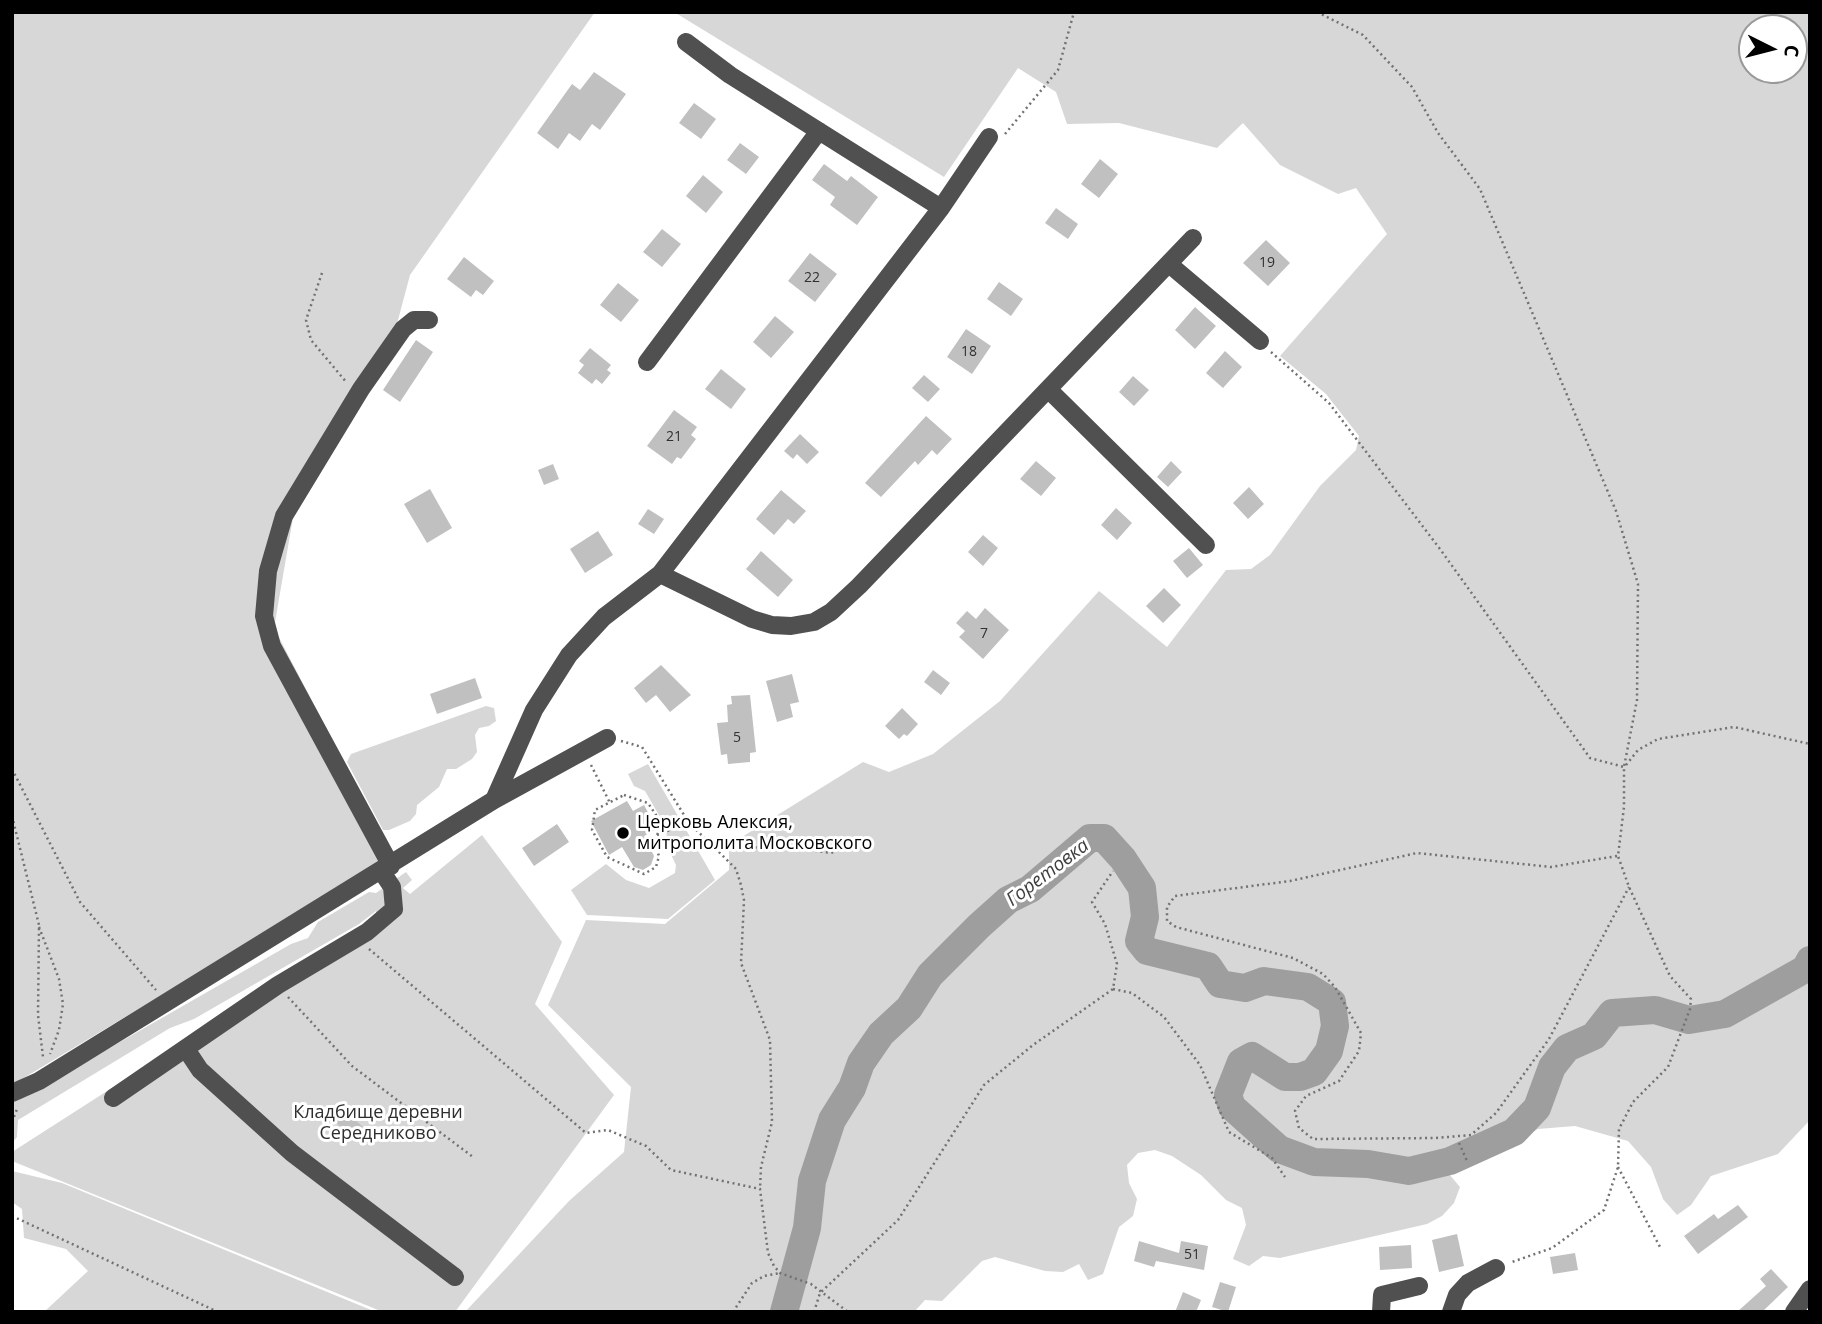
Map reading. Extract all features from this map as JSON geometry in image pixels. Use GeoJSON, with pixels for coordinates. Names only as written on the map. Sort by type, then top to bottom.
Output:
{"type":"FeatureCollection","features":[{"type":"Feature","properties":{"kind":"street"},"geometry":{"type":"LineString","coordinates":[[686,42],[730,75],[941,208]]}},
{"type":"Feature","properties":{"kind":"street"},"geometry":{"type":"LineString","coordinates":[[647,362],[819,131]]}},
{"type":"Feature","properties":{"kind":"street"},"geometry":{"type":"LineString","coordinates":[[495,800],[534,710],[569,655],[604,617],[660,574],[941,208],[989,137]]}},
{"type":"Feature","properties":{"kind":"street"},"geometry":{"type":"LineString","coordinates":[[660,574],[752,619],[791,626],[814,622],[859,586],[1194,238]]}},
{"type":"Feature","properties":{"kind":"street"},"geometry":{"type":"LineString","coordinates":[[1169,264],[1260,341]]}},
{"type":"Feature","properties":{"kind":"street"},"geometry":{"type":"LineString","coordinates":[[113,1098],[278,985],[358,939],[394,909],[387,869],[272,646],[264,615],[268,571],[284,516],[357,396],[403,329],[414,320],[429,320]]}},
{"type":"Feature","properties":{"kind":"street"},"geometry":{"type":"LineString","coordinates":[[1048,389],[1206,545]]}},
{"type":"Feature","properties":{"kind":"street"},"geometry":{"type":"LineString","coordinates":[[12,1093],[39,1081],[168,1003],[495,800],[607,738]]}},
{"type":"Feature","properties":{"kind":"street"},"geometry":{"type":"LineString","coordinates":[[186,1049],[200,1070],[292,1153],[455,1277]]}},
{"type":"Feature","properties":{"kind":"street"},"geometry":{"type":"LineString","coordinates":[[1451,1312],[1457,1295],[1466,1285],[1496,1268]]}},
{"type":"Feature","properties":{"kind":"street"},"geometry":{"type":"LineString","coordinates":[[1381,1312],[1382,1295],[1419,1286]]}},
{"type":"Feature","properties":{"kind":"street"},"geometry":{"type":"LineString","coordinates":[[1794,1312],[1810,1289]]}},
{"type":"Feature","properties":{"kind":"path"},"geometry":{"type":"LineString","coordinates":[[989,137],[1008,134],[1058,70],[1074,12]]}},
{"type":"Feature","properties":{"kind":"path"},"geometry":{"type":"LineString","coordinates":[[1317,12],[1363,35],[1404,79],[1480,189],[1606,486],[1638,584],[1637,700],[1624,767],[1624,807],[1618,856],[1629,887],[1670,976],[1691,999],[1690,1009],[1668,1067],[1633,1102],[1619,1129],[1618,1167],[1604,1210],[1552,1248],[1496,1268]]}},
{"type":"Feature","properties":{"kind":"path"},"geometry":{"type":"LineString","coordinates":[[322,273],[306,320],[311,340],[357,396]]}},
{"type":"Feature","properties":{"kind":"path"},"geometry":{"type":"LineString","coordinates":[[1260,341],[1329,403],[1440,549],[1590,758],[1624,767]]}},
{"type":"Feature","properties":{"kind":"path"},"geometry":{"type":"LineString","coordinates":[[1624,767],[1638,750],[1658,740],[1734,727],[1810,744]]}},
{"type":"Feature","properties":{"kind":"path"},"geometry":{"type":"LineString","coordinates":[[607,738],[642,747],[689,823],[736,869],[744,901],[741,962],[770,1040],[772,1122],[761,1167],[760,1189],[768,1254],[780,1273]]}},
{"type":"Feature","properties":{"kind":"path"},"geometry":{"type":"LineString","coordinates":[[12,769],[80,902],[168,1003]]}},
{"type":"Feature","properties":{"kind":"path"},"geometry":{"type":"LineString","coordinates":[[594,772],[610,803]]}},
{"type":"Feature","properties":{"kind":"path"},"geometry":{"type":"LineString","coordinates":[[624,795],[648,803],[662,824],[654,842],[659,856],[656,867],[644,874],[607,857],[592,830],[595,810],[610,803],[624,795]]}},
{"type":"Feature","properties":{"kind":"path"},"geometry":{"type":"LineString","coordinates":[[12,816],[38,925],[59,979],[63,1004],[60,1030],[44,1062],[38,1015],[38,925]]}},
{"type":"Feature","properties":{"kind":"path"},"geometry":{"type":"LineString","coordinates":[[657,835],[689,823]]}},
{"type":"Feature","properties":{"kind":"path"},"geometry":{"type":"LineString","coordinates":[[715,848],[786,847],[831,853],[838,850]]}},
{"type":"Feature","properties":{"kind":"path"},"geometry":{"type":"LineString","coordinates":[[1618,856],[1551,867],[1417,853],[1290,881],[1175,897],[1167,907],[1167,920],[1176,927],[1293,958],[1323,974],[1335,986],[1361,1033],[1359,1051],[1339,1081],[1306,1096],[1296,1111],[1299,1128],[1313,1139],[1436,1138],[1471,1135],[1496,1113],[1549,1039],[1629,887]]}},
{"type":"Feature","properties":{"kind":"path"},"geometry":{"type":"LineString","coordinates":[[814,1312],[820,1293],[898,1220],[984,1085],[1033,1045],[1113,989],[1117,964],[1105,924],[1092,902],[1113,870]]}},
{"type":"Feature","properties":{"kind":"path"},"geometry":{"type":"LineString","coordinates":[[358,939],[586,1132],[608,1130],[646,1146],[671,1170],[760,1189]]}},
{"type":"Feature","properties":{"kind":"path"},"geometry":{"type":"LineString","coordinates":[[278,985],[352,1066],[473,1157]]}},
{"type":"Feature","properties":{"kind":"path"},"geometry":{"type":"LineString","coordinates":[[1113,989],[1132,993],[1164,1017],[1200,1065],[1229,1132],[1272,1157],[1285,1177]]}},
{"type":"Feature","properties":{"kind":"path"},"geometry":{"type":"LineString","coordinates":[[1459,1143],[1467,1161]]}},
{"type":"Feature","properties":{"kind":"path"},"geometry":{"type":"LineString","coordinates":[[1618,1167],[1660,1247]]}},
{"type":"Feature","properties":{"kind":"path"},"geometry":{"type":"LineString","coordinates":[[12,1216],[218,1312]]}},
{"type":"Feature","properties":{"kind":"path"},"geometry":{"type":"LineString","coordinates":[[733,1312],[752,1283],[764,1276],[780,1273],[811,1284],[848,1312]]}},
{"type":"Feature","properties":{"kind":"green space"},"geometry":{"type":"Polygon","coordinates":[[[12,12],[595,12],[410,275],[385,369],[295,506],[274,628],[388,846],[379,864],[12,1085],[12,12]]]}},
{"type":"Feature","properties":{"kind":"green space"},"geometry":{"type":"Polygon","coordinates":[[[674,12],[1810,12],[1810,1120],[1778,1154],[1711,1176],[1691,1205],[1677,1215],[1663,1199],[1651,1167],[1628,1141],[1575,1126],[1538,1129],[1449,1174],[1460,1187],[1454,1203],[1442,1216],[1427,1224],[1280,1258],[1263,1256],[1249,1266],[1233,1259],[1246,1225],[1242,1208],[1226,1200],[1201,1175],[1172,1156],[1155,1150],[1138,1153],[1127,1165],[1129,1183],[1137,1199],[1133,1216],[1119,1227],[1103,1274],[1088,1280],[1079,1264],[1063,1272],[1045,1271],[995,1257],[982,1261],[942,1301],[925,1300],[914,1312],[465,1312],[569,1201],[624,1152],[631,1087],[548,1005],[586,920],[665,924],[729,870],[729,845],[863,762],[889,772],[933,754],[1000,701],[1099,591],[1167,647],[1226,570],[1251,569],[1270,555],[1320,486],[1356,450],[1359,436],[1326,394],[1280,356],[1387,234],[1356,188],[1338,194],[1280,165],[1243,123],[1217,148],[1119,123],[1067,124],[1056,92],[1018,68],[944,177],[674,12]]]}},
{"type":"Feature","properties":{"kind":"green space"},"geometry":{"type":"Polygon","coordinates":[[[486,706],[494,708],[496,721],[479,728],[475,735],[477,752],[472,759],[456,769],[447,769],[439,787],[417,805],[416,814],[410,821],[383,830],[347,762],[351,754],[486,706]]]}},
{"type":"Feature","properties":{"kind":"green space"},"geometry":{"type":"Polygon","coordinates":[[[648,764],[715,880],[668,919],[587,915],[571,890],[606,864],[626,880],[649,888],[675,873],[676,865],[666,844],[667,829],[645,791],[634,786],[628,774],[648,764]]]}},
{"type":"Feature","properties":{"kind":"green space","name":"Кладбище деревни Середниково"},"geometry":{"type":"Polygon","coordinates":[[[482,835],[562,942],[535,1004],[614,1095],[455,1312],[383,1312],[12,1161],[12,1152],[366,925],[376,917],[376,911],[359,924],[194,1019],[170,1028],[18,1120],[17,1137],[12,1143],[12,1101],[31,1093],[291,944],[308,938],[318,922],[369,892],[376,893],[406,872],[412,880],[403,888],[410,894],[482,835]]]}},
{"type":"Feature","properties":{"kind":"green space"},"geometry":{"type":"Polygon","coordinates":[[[12,1171],[62,1183],[376,1312],[44,1312],[88,1271],[66,1249],[24,1238],[22,1209],[12,1202],[12,1171]]]}},
{"type":"Feature","properties":{"kind":"building"},"geometry":{"type":"Polygon","coordinates":[[[594,72],[626,94],[600,130],[592,124],[580,141],[569,133],[558,149],[537,133],[572,84],[580,90],[594,72]]]}},
{"type":"Feature","properties":{"kind":"building"},"geometry":{"type":"Polygon","coordinates":[[[694,103],[716,119],[701,139],[679,123],[694,103]]]}},
{"type":"Feature","properties":{"kind":"building"},"geometry":{"type":"Polygon","coordinates":[[[740,143],[759,157],[746,174],[727,160],[740,143]]]}},
{"type":"Feature","properties":{"kind":"building"},"geometry":{"type":"Polygon","coordinates":[[[1100,159],[1118,174],[1099,198],[1081,184],[1100,159]]]}},
{"type":"Feature","properties":{"kind":"building"},"geometry":{"type":"Polygon","coordinates":[[[824,164],[847,181],[851,176],[878,197],[857,225],[830,205],[835,197],[812,180],[824,164]]]}},
{"type":"Feature","properties":{"kind":"building"},"geometry":{"type":"Polygon","coordinates":[[[703,175],[723,192],[706,213],[686,196],[703,175]]]}},
{"type":"Feature","properties":{"kind":"building"},"geometry":{"type":"Polygon","coordinates":[[[1056,208],[1078,224],[1068,239],[1045,223],[1056,208]]]}},
{"type":"Feature","properties":{"kind":"building"},"geometry":{"type":"Polygon","coordinates":[[[662,229],[681,244],[662,267],[643,252],[662,229]]]}},
{"type":"Feature","properties":{"kind":"building"},"geometry":{"type":"Polygon","coordinates":[[[1266,240],[1290,263],[1268,286],[1243,263],[1266,240]]]}},
{"type":"Feature","properties":{"kind":"building"},"geometry":{"type":"Polygon","coordinates":[[[810,253],[837,274],[815,302],[788,281],[810,253]]]}},
{"type":"Feature","properties":{"kind":"building"},"geometry":{"type":"Polygon","coordinates":[[[464,257],[494,281],[483,295],[476,290],[471,297],[447,279],[464,257]]]}},
{"type":"Feature","properties":{"kind":"building"},"geometry":{"type":"Polygon","coordinates":[[[999,282],[1023,299],[1011,316],[987,299],[999,282]]]}},
{"type":"Feature","properties":{"kind":"building"},"geometry":{"type":"Polygon","coordinates":[[[618,283],[639,300],[621,322],[600,305],[618,283]]]}},
{"type":"Feature","properties":{"kind":"building"},"geometry":{"type":"Polygon","coordinates":[[[1195,307],[1216,326],[1195,349],[1175,330],[1195,307]]]}},
{"type":"Feature","properties":{"kind":"building"},"geometry":{"type":"Polygon","coordinates":[[[775,316],[794,332],[771,358],[753,342],[775,316]]]}},
{"type":"Feature","properties":{"kind":"building"},"geometry":{"type":"Polygon","coordinates":[[[966,329],[991,346],[972,374],[947,357],[966,329]]]}},
{"type":"Feature","properties":{"kind":"building"},"geometry":{"type":"Polygon","coordinates":[[[416,340],[433,352],[400,402],[383,390],[416,340]]]}},
{"type":"Feature","properties":{"kind":"building"},"geometry":{"type":"Polygon","coordinates":[[[590,348],[611,365],[607,370],[611,373],[602,384],[596,379],[592,384],[578,373],[584,365],[579,361],[590,348]]]}},
{"type":"Feature","properties":{"kind":"building"},"geometry":{"type":"Polygon","coordinates":[[[1225,351],[1242,367],[1223,388],[1206,373],[1225,351]]]}},
{"type":"Feature","properties":{"kind":"building"},"geometry":{"type":"Polygon","coordinates":[[[721,369],[746,389],[731,409],[705,389],[721,369]]]}},
{"type":"Feature","properties":{"kind":"building"},"geometry":{"type":"Polygon","coordinates":[[[924,375],[940,389],[928,402],[912,388],[924,375]]]}},
{"type":"Feature","properties":{"kind":"building"},"geometry":{"type":"Polygon","coordinates":[[[1133,376],[1149,390],[1134,406],[1119,392],[1133,376]]]}},
{"type":"Feature","properties":{"kind":"building"},"geometry":{"type":"Polygon","coordinates":[[[674,410],[697,427],[691,435],[696,439],[681,459],[677,457],[672,464],[647,446],[674,410]]]}},
{"type":"Feature","properties":{"kind":"building"},"geometry":{"type":"Polygon","coordinates":[[[926,416],[952,439],[937,455],[932,450],[918,465],[915,461],[881,497],[865,483],[926,416]]]}},
{"type":"Feature","properties":{"kind":"building"},"geometry":{"type":"Polygon","coordinates":[[[800,434],[819,452],[807,464],[797,454],[793,459],[784,451],[800,434]]]}},
{"type":"Feature","properties":{"kind":"building"},"geometry":{"type":"Polygon","coordinates":[[[1036,461],[1056,478],[1041,496],[1020,479],[1036,461]]]}},
{"type":"Feature","properties":{"kind":"building"},"geometry":{"type":"Polygon","coordinates":[[[1171,461],[1182,472],[1168,487],[1157,477],[1171,461]]]}},
{"type":"Feature","properties":{"kind":"building"},"geometry":{"type":"Polygon","coordinates":[[[553,464],[559,479],[544,485],[538,470],[553,464]]]}},
{"type":"Feature","properties":{"kind":"building"},"geometry":{"type":"Polygon","coordinates":[[[1249,487],[1264,504],[1248,519],[1233,503],[1249,487]]]}},
{"type":"Feature","properties":{"kind":"building"},"geometry":{"type":"Polygon","coordinates":[[[430,489],[452,528],[427,543],[404,504],[430,489]]]}},
{"type":"Feature","properties":{"kind":"building"},"geometry":{"type":"Polygon","coordinates":[[[781,490],[806,511],[794,524],[788,519],[774,535],[756,519],[781,490]]]}},
{"type":"Feature","properties":{"kind":"building"},"geometry":{"type":"Polygon","coordinates":[[[1116,508],[1132,523],[1117,540],[1101,525],[1116,508]]]}},
{"type":"Feature","properties":{"kind":"building"},"geometry":{"type":"Polygon","coordinates":[[[648,509],[664,519],[654,534],[638,524],[648,509]]]}},
{"type":"Feature","properties":{"kind":"building"},"geometry":{"type":"Polygon","coordinates":[[[598,531],[613,555],[585,573],[570,549],[598,531]]]}},
{"type":"Feature","properties":{"kind":"building"},"geometry":{"type":"Polygon","coordinates":[[[983,535],[998,548],[983,566],[968,552],[983,535]]]}},
{"type":"Feature","properties":{"kind":"building"},"geometry":{"type":"Polygon","coordinates":[[[1189,548],[1203,565],[1187,578],[1173,561],[1189,548]]]}},
{"type":"Feature","properties":{"kind":"building"},"geometry":{"type":"Polygon","coordinates":[[[761,551],[793,580],[778,597],[746,569],[761,551]]]}},
{"type":"Feature","properties":{"kind":"building"},"geometry":{"type":"Polygon","coordinates":[[[1164,588],[1181,605],[1163,623],[1146,606],[1164,588]]]}},
{"type":"Feature","properties":{"kind":"building"},"geometry":{"type":"Polygon","coordinates":[[[985,608],[1009,630],[983,659],[959,637],[965,631],[956,623],[967,611],[976,619],[985,608]]]}},
{"type":"Feature","properties":{"kind":"building"},"geometry":{"type":"Polygon","coordinates":[[[661,665],[691,695],[670,712],[656,695],[646,703],[634,688],[661,665]]]}},
{"type":"Feature","properties":{"kind":"building"},"geometry":{"type":"Polygon","coordinates":[[[933,670],[950,683],[941,695],[924,682],[933,670]]]}},
{"type":"Feature","properties":{"kind":"building"},"geometry":{"type":"Polygon","coordinates":[[[792,674],[799,702],[790,704],[793,717],[777,722],[766,681],[792,674]]]}},
{"type":"Feature","properties":{"kind":"building"},"geometry":{"type":"Polygon","coordinates":[[[475,678],[482,698],[437,714],[430,694],[475,678]]]}},
{"type":"Feature","properties":{"kind":"building"},"geometry":{"type":"Polygon","coordinates":[[[750,695],[756,752],[750,753],[750,762],[728,764],[727,754],[721,755],[717,723],[728,722],[727,705],[732,704],[731,696],[750,695]]]}},
{"type":"Feature","properties":{"kind":"building"},"geometry":{"type":"Polygon","coordinates":[[[902,708],[918,724],[907,736],[904,734],[899,739],[885,726],[902,708]]]}},
{"type":"Feature","properties":{"kind":"building","name":"Церковь Алексия, митрополита Московского"},"geometry":{"type":"Polygon","coordinates":[[[627,801],[633,811],[644,805],[657,829],[644,836],[654,856],[651,865],[643,870],[634,867],[622,847],[609,855],[591,821],[627,801]]]}},
{"type":"Feature","properties":{"kind":"building"},"geometry":{"type":"Polygon","coordinates":[[[557,824],[569,842],[534,866],[522,848],[557,824]]]}},
{"type":"Feature","properties":{"kind":"building"},"geometry":{"type":"Polygon","coordinates":[[[343,1109],[363,1127],[353,1138],[333,1120],[343,1109]]]}},
{"type":"Feature","properties":{"kind":"building"},"geometry":{"type":"Polygon","coordinates":[[[1738,1205],[1748,1217],[1698,1254],[1684,1236],[1714,1214],[1718,1219],[1738,1205]]]}},
{"type":"Feature","properties":{"kind":"building"},"geometry":{"type":"Polygon","coordinates":[[[1457,1234],[1464,1266],[1439,1272],[1432,1240],[1457,1234]]]}},
{"type":"Feature","properties":{"kind":"building"},"geometry":{"type":"Polygon","coordinates":[[[1139,1241],[1179,1253],[1181,1241],[1208,1246],[1204,1270],[1156,1261],[1154,1267],[1134,1261],[1139,1241]]]}},
{"type":"Feature","properties":{"kind":"building"},"geometry":{"type":"Polygon","coordinates":[[[1411,1245],[1412,1268],[1380,1270],[1379,1247],[1411,1245]]]}},
{"type":"Feature","properties":{"kind":"building"},"geometry":{"type":"Polygon","coordinates":[[[1575,1253],[1578,1270],[1553,1274],[1550,1257],[1575,1253]]]}},
{"type":"Feature","properties":{"kind":"building"},"geometry":{"type":"Polygon","coordinates":[[[1771,1269],[1788,1287],[1762,1312],[1737,1312],[1766,1286],[1760,1279],[1771,1269]]]}},
{"type":"Feature","properties":{"kind":"building"},"geometry":{"type":"Polygon","coordinates":[[[1220,1282],[1236,1287],[1228,1312],[1212,1307],[1220,1282]]]}},
{"type":"Feature","properties":{"kind":"building"},"geometry":{"type":"Polygon","coordinates":[[[1183,1292],[1201,1300],[1196,1312],[1175,1312],[1183,1292]]]}},
{"type":"Feature","properties":{"kind":"waterway","name":"Горетовка"},"geometry":{"type":"LineString","coordinates":[[784,1312],[807,1228],[812,1181],[832,1120],[852,1088],[861,1063],[881,1034],[909,1008],[930,975],[979,926],[1008,900],[1030,889],[1090,838],[1104,838],[1123,859],[1142,888],[1145,917],[1139,941],[1147,951],[1208,966],[1220,984],[1245,988],[1264,981],[1308,987],[1332,1002],[1335,1026],[1329,1051],[1314,1072],[1300,1077],[1285,1077],[1252,1056],[1241,1062],[1228,1095],[1232,1107],[1279,1149],[1314,1162],[1368,1164],[1409,1171],[1450,1161],[1514,1132],[1537,1108],[1552,1067],[1567,1048],[1594,1036],[1612,1013],[1655,1010],[1689,1020],[1725,1014],[1805,969],[1810,960]]}},
{"type":"Feature","properties":{"kind":"place","name":"Церковь Алексия, митрополита Московского"},"geometry":{"type":"Point","coordinates":[623,833]}}]}
